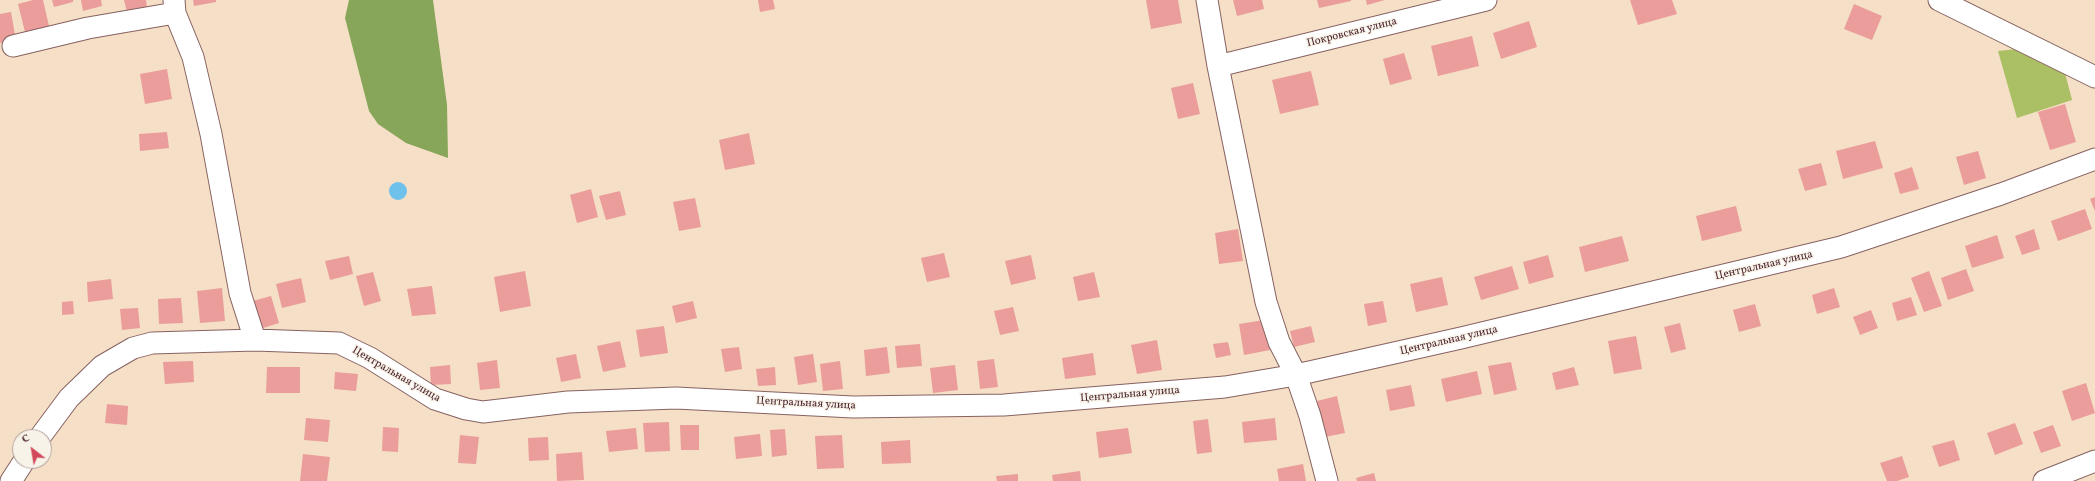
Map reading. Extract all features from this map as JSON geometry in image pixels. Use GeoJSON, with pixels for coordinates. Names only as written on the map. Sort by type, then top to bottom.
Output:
{"type":"FeatureCollection","features":[{"type":"Feature","properties":{"kind":"street"},"geometry":{"type":"LineString","coordinates":[[1207,0],[1218,66],[1266,302],[1279,342],[1296,375],[1310,416],[1327,481]]}},
{"type":"Feature","properties":{"kind":"street","name":"Покровская улица"},"geometry":{"type":"LineString","coordinates":[[1218,66],[1486,0]]}},
{"type":"Feature","properties":{"kind":"street"},"geometry":{"type":"LineString","coordinates":[[1939,0],[2095,77]]}},
{"type":"Feature","properties":{"kind":"street"},"geometry":{"type":"LineString","coordinates":[[13,46],[174,6],[193,57],[211,134],[240,293],[255,340]]}},
{"type":"Feature","properties":{"kind":"street","name":"Центральная улица"},"geometry":{"type":"LineString","coordinates":[[46,429],[69,398],[102,366],[133,348],[152,343],[255,340],[338,343],[370,358],[435,399],[466,410],[483,412],[568,402],[676,398],[853,407],[1004,405],[1225,387],[1296,375],[1461,338],[1842,247],[2001,194],[2095,159]]}},
{"type":"Feature","properties":{"kind":"street"},"geometry":{"type":"LineString","coordinates":[[2044,481],[2095,461]]}},
{"type":"Feature","properties":{"kind":"street"},"geometry":{"type":"LineString","coordinates":[[11,481],[19,469]]}},
{"type":"Feature","properties":{"kind":"green space"},"geometry":{"type":"Polygon","coordinates":[[[349,0],[433,0],[447,105],[448,158],[406,143],[378,124],[369,111],[345,18],[349,0]]]}},
{"type":"Feature","properties":{"kind":"green space"},"geometry":{"type":"Polygon","coordinates":[[[2026,48],[2064,69],[2072,100],[2017,118],[1998,51],[2026,48]]]}},
{"type":"Feature","properties":{"kind":"water"},"geometry":{"type":"Polygon","coordinates":[[[398,182],[404,185],[407,191],[404,197],[398,200],[392,197],[389,191],[392,185],[398,182]]]}},
{"type":"Feature","properties":{"kind":"building"},"geometry":{"type":"Polygon","coordinates":[[[33,0],[43,0],[49,26],[25,32],[18,4],[33,0]]]}},
{"type":"Feature","properties":{"kind":"building"},"geometry":{"type":"Polygon","coordinates":[[[52,0],[73,0],[73,2],[54,7],[52,0]]]}},
{"type":"Feature","properties":{"kind":"building"},"geometry":{"type":"Polygon","coordinates":[[[81,0],[101,0],[102,6],[83,11],[81,0]]]}},
{"type":"Feature","properties":{"kind":"building"},"geometry":{"type":"Polygon","coordinates":[[[124,0],[146,0],[147,8],[127,12],[124,0]]]}},
{"type":"Feature","properties":{"kind":"building"},"geometry":{"type":"Polygon","coordinates":[[[193,0],[216,0],[216,2],[194,6],[193,0]]]}},
{"type":"Feature","properties":{"kind":"building"},"geometry":{"type":"Polygon","coordinates":[[[758,0],[773,0],[775,9],[760,12],[758,0]]]}},
{"type":"Feature","properties":{"kind":"building"},"geometry":{"type":"Polygon","coordinates":[[[1146,0],[1178,0],[1182,23],[1151,29],[1146,0]]]}},
{"type":"Feature","properties":{"kind":"building"},"geometry":{"type":"Polygon","coordinates":[[[1233,0],[1262,0],[1264,9],[1237,16],[1233,0]]]}},
{"type":"Feature","properties":{"kind":"building"},"geometry":{"type":"Polygon","coordinates":[[[1317,0],[1351,0],[1351,1],[1319,8],[1317,0]]]}},
{"type":"Feature","properties":{"kind":"building"},"geometry":{"type":"Polygon","coordinates":[[[1366,0],[1385,0],[1367,5],[1366,0]]]}},
{"type":"Feature","properties":{"kind":"building"},"geometry":{"type":"Polygon","coordinates":[[[1630,0],[1672,0],[1677,14],[1638,25],[1630,0]]]}},
{"type":"Feature","properties":{"kind":"building"},"geometry":{"type":"Polygon","coordinates":[[[1854,4],[1882,16],[1872,40],[1844,29],[1854,4]]]}},
{"type":"Feature","properties":{"kind":"building"},"geometry":{"type":"Polygon","coordinates":[[[11,12],[16,40],[0,43],[0,14],[11,12]]]}},
{"type":"Feature","properties":{"kind":"building"},"geometry":{"type":"Polygon","coordinates":[[[1529,21],[1537,47],[1501,59],[1493,33],[1529,21]]]}},
{"type":"Feature","properties":{"kind":"building"},"geometry":{"type":"Polygon","coordinates":[[[1472,36],[1479,66],[1438,76],[1431,46],[1472,36]]]}},
{"type":"Feature","properties":{"kind":"building"},"geometry":{"type":"Polygon","coordinates":[[[1404,53],[1412,79],[1390,85],[1383,59],[1404,53]]]}},
{"type":"Feature","properties":{"kind":"building"},"geometry":{"type":"Polygon","coordinates":[[[167,69],[172,99],[145,104],[140,74],[167,69]]]}},
{"type":"Feature","properties":{"kind":"building"},"geometry":{"type":"Polygon","coordinates":[[[1311,71],[1319,105],[1280,114],[1272,80],[1311,71]]]}},
{"type":"Feature","properties":{"kind":"building"},"geometry":{"type":"Polygon","coordinates":[[[1193,83],[1200,114],[1178,119],[1171,88],[1193,83]]]}},
{"type":"Feature","properties":{"kind":"building"},"geometry":{"type":"Polygon","coordinates":[[[2065,104],[2076,142],[2050,150],[2038,112],[2065,104]]]}},
{"type":"Feature","properties":{"kind":"building"},"geometry":{"type":"Polygon","coordinates":[[[167,132],[169,148],[140,151],[139,134],[167,132]]]}},
{"type":"Feature","properties":{"kind":"building"},"geometry":{"type":"Polygon","coordinates":[[[749,133],[755,164],[725,170],[719,140],[749,133]]]}},
{"type":"Feature","properties":{"kind":"building"},"geometry":{"type":"Polygon","coordinates":[[[1875,141],[1883,168],[1843,179],[1836,151],[1875,141]]]}},
{"type":"Feature","properties":{"kind":"building"},"geometry":{"type":"Polygon","coordinates":[[[1978,151],[1986,178],[1964,185],[1956,157],[1978,151]]]}},
{"type":"Feature","properties":{"kind":"building"},"geometry":{"type":"Polygon","coordinates":[[[1821,163],[1827,185],[1805,191],[1798,169],[1821,163]]]}},
{"type":"Feature","properties":{"kind":"building"},"geometry":{"type":"Polygon","coordinates":[[[1912,167],[1919,189],[1900,194],[1894,173],[1912,167]]]}},
{"type":"Feature","properties":{"kind":"building"},"geometry":{"type":"Polygon","coordinates":[[[591,189],[598,217],[577,223],[570,195],[591,189]]]}},
{"type":"Feature","properties":{"kind":"building"},"geometry":{"type":"Polygon","coordinates":[[[620,191],[626,215],[606,220],[599,196],[620,191]]]}},
{"type":"Feature","properties":{"kind":"building"},"geometry":{"type":"Polygon","coordinates":[[[2095,197],[2095,211],[2090,199],[2095,197]]]}},
{"type":"Feature","properties":{"kind":"building"},"geometry":{"type":"Polygon","coordinates":[[[695,198],[701,227],[679,231],[673,202],[695,198]]]}},
{"type":"Feature","properties":{"kind":"building"},"geometry":{"type":"Polygon","coordinates":[[[1736,206],[1742,231],[1702,241],[1696,216],[1736,206]]]}},
{"type":"Feature","properties":{"kind":"building"},"geometry":{"type":"Polygon","coordinates":[[[2085,209],[2092,229],[2058,241],[2051,221],[2085,209]]]}},
{"type":"Feature","properties":{"kind":"building"},"geometry":{"type":"Polygon","coordinates":[[[1238,229],[1243,261],[1219,264],[1215,233],[1238,229]]]}},
{"type":"Feature","properties":{"kind":"building"},"geometry":{"type":"Polygon","coordinates":[[[2034,229],[2040,249],[2022,255],[2015,236],[2034,229]]]}},
{"type":"Feature","properties":{"kind":"building"},"geometry":{"type":"Polygon","coordinates":[[[1997,235],[2004,258],[1972,268],[1965,246],[1997,235]]]}},
{"type":"Feature","properties":{"kind":"building"},"geometry":{"type":"Polygon","coordinates":[[[1622,236],[1629,261],[1585,272],[1579,247],[1622,236]]]}},
{"type":"Feature","properties":{"kind":"building"},"geometry":{"type":"Polygon","coordinates":[[[944,253],[950,277],[927,282],[921,258],[944,253]]]}},
{"type":"Feature","properties":{"kind":"building"},"geometry":{"type":"Polygon","coordinates":[[[1031,255],[1036,279],[1011,285],[1005,261],[1031,255]]]}},
{"type":"Feature","properties":{"kind":"building"},"geometry":{"type":"Polygon","coordinates":[[[1548,255],[1554,277],[1529,284],[1523,262],[1548,255]]]}},
{"type":"Feature","properties":{"kind":"building"},"geometry":{"type":"Polygon","coordinates":[[[349,256],[353,274],[330,280],[325,261],[349,256]]]}},
{"type":"Feature","properties":{"kind":"building"},"geometry":{"type":"Polygon","coordinates":[[[1512,266],[1519,289],[1481,300],[1474,277],[1512,266]]]}},
{"type":"Feature","properties":{"kind":"building"},"geometry":{"type":"Polygon","coordinates":[[[1966,269],[1974,291],[1948,300],[1941,278],[1966,269]]]}},
{"type":"Feature","properties":{"kind":"building"},"geometry":{"type":"Polygon","coordinates":[[[525,271],[531,306],[500,312],[494,277],[525,271]]]}},
{"type":"Feature","properties":{"kind":"building"},"geometry":{"type":"Polygon","coordinates":[[[1929,271],[1942,306],[1924,312],[1911,278],[1929,271]]]}},
{"type":"Feature","properties":{"kind":"building"},"geometry":{"type":"Polygon","coordinates":[[[373,272],[381,301],[364,306],[356,276],[373,272]]]}},
{"type":"Feature","properties":{"kind":"building"},"geometry":{"type":"Polygon","coordinates":[[[1094,272],[1100,297],[1078,301],[1073,277],[1094,272]]]}},
{"type":"Feature","properties":{"kind":"building"},"geometry":{"type":"Polygon","coordinates":[[[1442,277],[1448,305],[1416,312],[1410,284],[1442,277]]]}},
{"type":"Feature","properties":{"kind":"building"},"geometry":{"type":"Polygon","coordinates":[[[301,278],[306,302],[282,308],[276,284],[301,278]]]}},
{"type":"Feature","properties":{"kind":"building"},"geometry":{"type":"Polygon","coordinates":[[[111,279],[113,299],[88,302],[87,282],[111,279]]]}},
{"type":"Feature","properties":{"kind":"building"},"geometry":{"type":"Polygon","coordinates":[[[432,286],[436,314],[412,316],[407,289],[432,286]]]}},
{"type":"Feature","properties":{"kind":"building"},"geometry":{"type":"Polygon","coordinates":[[[222,288],[225,321],[200,323],[197,291],[222,288]]]}},
{"type":"Feature","properties":{"kind":"building"},"geometry":{"type":"Polygon","coordinates":[[[1834,288],[1840,307],[1817,314],[1812,295],[1834,288]]]}},
{"type":"Feature","properties":{"kind":"building"},"geometry":{"type":"Polygon","coordinates":[[[271,296],[279,323],[260,329],[253,301],[271,296]]]}},
{"type":"Feature","properties":{"kind":"building"},"geometry":{"type":"Polygon","coordinates":[[[1911,297],[1917,315],[1897,321],[1892,303],[1911,297]]]}},
{"type":"Feature","properties":{"kind":"building"},"geometry":{"type":"Polygon","coordinates":[[[181,298],[183,323],[159,324],[158,299],[181,298]]]}},
{"type":"Feature","properties":{"kind":"building"},"geometry":{"type":"Polygon","coordinates":[[[73,301],[74,314],[62,315],[62,302],[73,301]]]}},
{"type":"Feature","properties":{"kind":"building"},"geometry":{"type":"Polygon","coordinates":[[[693,301],[697,318],[676,323],[672,306],[693,301]]]}},
{"type":"Feature","properties":{"kind":"building"},"geometry":{"type":"Polygon","coordinates":[[[1383,301],[1387,322],[1368,326],[1364,304],[1383,301]]]}},
{"type":"Feature","properties":{"kind":"building"},"geometry":{"type":"Polygon","coordinates":[[[1755,304],[1761,326],[1739,332],[1733,310],[1755,304]]]}},
{"type":"Feature","properties":{"kind":"building"},"geometry":{"type":"Polygon","coordinates":[[[1013,307],[1019,331],[1000,335],[994,311],[1013,307]]]}},
{"type":"Feature","properties":{"kind":"building"},"geometry":{"type":"Polygon","coordinates":[[[138,308],[140,328],[122,330],[120,309],[138,308]]]}},
{"type":"Feature","properties":{"kind":"building"},"geometry":{"type":"Polygon","coordinates":[[[1871,310],[1878,328],[1860,335],[1853,317],[1871,310]]]}},
{"type":"Feature","properties":{"kind":"building"},"geometry":{"type":"Polygon","coordinates":[[[1264,320],[1270,350],[1244,355],[1239,324],[1264,320]]]}},
{"type":"Feature","properties":{"kind":"building"},"geometry":{"type":"Polygon","coordinates":[[[1680,323],[1686,349],[1671,353],[1664,327],[1680,323]]]}},
{"type":"Feature","properties":{"kind":"building"},"geometry":{"type":"Polygon","coordinates":[[[664,326],[668,353],[640,357],[636,330],[664,326]]]}},
{"type":"Feature","properties":{"kind":"building"},"geometry":{"type":"Polygon","coordinates":[[[1311,326],[1315,342],[1294,347],[1290,331],[1311,326]]]}},
{"type":"Feature","properties":{"kind":"building"},"geometry":{"type":"Polygon","coordinates":[[[1636,336],[1642,369],[1614,374],[1608,341],[1636,336]]]}},
{"type":"Feature","properties":{"kind":"building"},"geometry":{"type":"Polygon","coordinates":[[[1157,340],[1162,370],[1137,374],[1131,345],[1157,340]]]}},
{"type":"Feature","properties":{"kind":"building"},"geometry":{"type":"Polygon","coordinates":[[[620,341],[626,367],[603,372],[597,346],[620,341]]]}},
{"type":"Feature","properties":{"kind":"building"},"geometry":{"type":"Polygon","coordinates":[[[1228,342],[1231,355],[1216,358],[1213,344],[1228,342]]]}},
{"type":"Feature","properties":{"kind":"building"},"geometry":{"type":"Polygon","coordinates":[[[920,344],[922,366],[897,368],[895,346],[920,344]]]}},
{"type":"Feature","properties":{"kind":"building"},"geometry":{"type":"Polygon","coordinates":[[[739,347],[742,369],[725,372],[721,349],[739,347]]]}},
{"type":"Feature","properties":{"kind":"building"},"geometry":{"type":"Polygon","coordinates":[[[887,347],[890,373],[866,376],[864,350],[887,347]]]}},
{"type":"Feature","properties":{"kind":"building"},"geometry":{"type":"Polygon","coordinates":[[[1093,353],[1096,375],[1065,379],[1062,358],[1093,353]]]}},
{"type":"Feature","properties":{"kind":"building"},"geometry":{"type":"Polygon","coordinates":[[[576,354],[581,378],[561,382],[556,358],[576,354]]]}},
{"type":"Feature","properties":{"kind":"building"},"geometry":{"type":"Polygon","coordinates":[[[813,354],[817,382],[798,385],[794,357],[813,354]]]}},
{"type":"Feature","properties":{"kind":"building"},"geometry":{"type":"Polygon","coordinates":[[[994,359],[998,387],[980,389],[977,361],[994,359]]]}},
{"type":"Feature","properties":{"kind":"building"},"geometry":{"type":"Polygon","coordinates":[[[497,360],[500,388],[480,390],[477,363],[497,360]]]}},
{"type":"Feature","properties":{"kind":"building"},"geometry":{"type":"Polygon","coordinates":[[[193,361],[194,382],[165,384],[163,362],[193,361]]]}},
{"type":"Feature","properties":{"kind":"building"},"geometry":{"type":"Polygon","coordinates":[[[840,361],[843,389],[823,391],[820,364],[840,361]]]}},
{"type":"Feature","properties":{"kind":"building"},"geometry":{"type":"Polygon","coordinates":[[[1511,362],[1517,390],[1494,395],[1488,366],[1511,362]]]}},
{"type":"Feature","properties":{"kind":"building"},"geometry":{"type":"Polygon","coordinates":[[[450,365],[451,384],[431,385],[430,367],[450,365]]]}},
{"type":"Feature","properties":{"kind":"building"},"geometry":{"type":"Polygon","coordinates":[[[955,365],[958,390],[933,393],[930,368],[955,365]]]}},
{"type":"Feature","properties":{"kind":"building"},"geometry":{"type":"Polygon","coordinates":[[[267,367],[300,367],[300,393],[266,393],[267,367]]]}},
{"type":"Feature","properties":{"kind":"building"},"geometry":{"type":"Polygon","coordinates":[[[775,367],[776,385],[758,386],[756,369],[775,367]]]}},
{"type":"Feature","properties":{"kind":"building"},"geometry":{"type":"Polygon","coordinates":[[[1574,367],[1579,385],[1556,390],[1552,373],[1574,367]]]}},
{"type":"Feature","properties":{"kind":"building"},"geometry":{"type":"Polygon","coordinates":[[[1477,371],[1482,394],[1446,402],[1441,379],[1477,371]]]}},
{"type":"Feature","properties":{"kind":"building"},"geometry":{"type":"Polygon","coordinates":[[[335,372],[358,374],[356,391],[334,389],[335,372]]]}},
{"type":"Feature","properties":{"kind":"building"},"geometry":{"type":"Polygon","coordinates":[[[2086,383],[2095,413],[2072,421],[2062,391],[2086,383]]]}},
{"type":"Feature","properties":{"kind":"building"},"geometry":{"type":"Polygon","coordinates":[[[1411,385],[1415,406],[1390,411],[1386,390],[1411,385]]]}},
{"type":"Feature","properties":{"kind":"building"},"geometry":{"type":"Polygon","coordinates":[[[1337,396],[1345,433],[1325,437],[1317,401],[1337,396]]]}},
{"type":"Feature","properties":{"kind":"building"},"geometry":{"type":"Polygon","coordinates":[[[107,404],[128,406],[127,425],[105,423],[107,404]]]}},
{"type":"Feature","properties":{"kind":"building"},"geometry":{"type":"Polygon","coordinates":[[[306,418],[330,420],[328,442],[304,440],[306,418]]]}},
{"type":"Feature","properties":{"kind":"building"},"geometry":{"type":"Polygon","coordinates":[[[1275,418],[1277,440],[1244,443],[1242,422],[1275,418]]]}},
{"type":"Feature","properties":{"kind":"building"},"geometry":{"type":"Polygon","coordinates":[[[1208,419],[1212,452],[1197,454],[1193,421],[1208,419]]]}},
{"type":"Feature","properties":{"kind":"building"},"geometry":{"type":"Polygon","coordinates":[[[669,422],[670,451],[645,452],[643,423],[669,422]]]}},
{"type":"Feature","properties":{"kind":"building"},"geometry":{"type":"Polygon","coordinates":[[[2015,423],[2023,444],[1995,455],[1987,433],[2015,423]]]}},
{"type":"Feature","properties":{"kind":"building"},"geometry":{"type":"Polygon","coordinates":[[[680,425],[699,425],[699,450],[681,450],[680,425]]]}},
{"type":"Feature","properties":{"kind":"building"},"geometry":{"type":"Polygon","coordinates":[[[2053,425],[2061,446],[2041,453],[2033,432],[2053,425]]]}},
{"type":"Feature","properties":{"kind":"building"},"geometry":{"type":"Polygon","coordinates":[[[383,427],[399,428],[398,452],[382,451],[383,427]]]}},
{"type":"Feature","properties":{"kind":"building"},"geometry":{"type":"Polygon","coordinates":[[[636,428],[638,449],[609,452],[606,431],[636,428]]]}},
{"type":"Feature","properties":{"kind":"building"},"geometry":{"type":"Polygon","coordinates":[[[1128,428],[1132,453],[1099,458],[1096,432],[1128,428]]]}},
{"type":"Feature","properties":{"kind":"building"},"geometry":{"type":"Polygon","coordinates":[[[785,429],[787,455],[772,457],[770,430],[785,429]]]}},
{"type":"Feature","properties":{"kind":"building"},"geometry":{"type":"Polygon","coordinates":[[[760,434],[762,456],[736,459],[734,437],[760,434]]]}},
{"type":"Feature","properties":{"kind":"building"},"geometry":{"type":"Polygon","coordinates":[[[460,435],[479,437],[476,464],[458,463],[460,435]]]}},
{"type":"Feature","properties":{"kind":"building"},"geometry":{"type":"Polygon","coordinates":[[[842,435],[844,468],[817,469],[815,436],[842,435]]]}},
{"type":"Feature","properties":{"kind":"building"},"geometry":{"type":"Polygon","coordinates":[[[548,437],[549,460],[529,461],[528,438],[548,437]]]}},
{"type":"Feature","properties":{"kind":"building"},"geometry":{"type":"Polygon","coordinates":[[[910,440],[911,463],[882,464],[881,442],[910,440]]]}},
{"type":"Feature","properties":{"kind":"building"},"geometry":{"type":"Polygon","coordinates":[[[1954,440],[1960,460],[1939,467],[1932,446],[1954,440]]]}},
{"type":"Feature","properties":{"kind":"building"},"geometry":{"type":"Polygon","coordinates":[[[582,452],[584,480],[557,481],[556,454],[582,452]]]}},
{"type":"Feature","properties":{"kind":"building"},"geometry":{"type":"Polygon","coordinates":[[[303,454],[330,457],[327,481],[300,481],[303,454]]]}},
{"type":"Feature","properties":{"kind":"building"},"geometry":{"type":"Polygon","coordinates":[[[1902,456],[1909,477],[1897,481],[1887,481],[1880,463],[1902,456]]]}},
{"type":"Feature","properties":{"kind":"building"},"geometry":{"type":"Polygon","coordinates":[[[1303,464],[1306,481],[1279,481],[1277,469],[1303,464]]]}},
{"type":"Feature","properties":{"kind":"building"},"geometry":{"type":"Polygon","coordinates":[[[1080,471],[1081,481],[1053,481],[1052,475],[1080,471]]]}},
{"type":"Feature","properties":{"kind":"building"},"geometry":{"type":"Polygon","coordinates":[[[1374,473],[1376,481],[1357,481],[1356,478],[1374,473]]]}},
{"type":"Feature","properties":{"kind":"building"},"geometry":{"type":"Polygon","coordinates":[[[1018,474],[1018,481],[997,481],[996,476],[1018,474]]]}}]}
